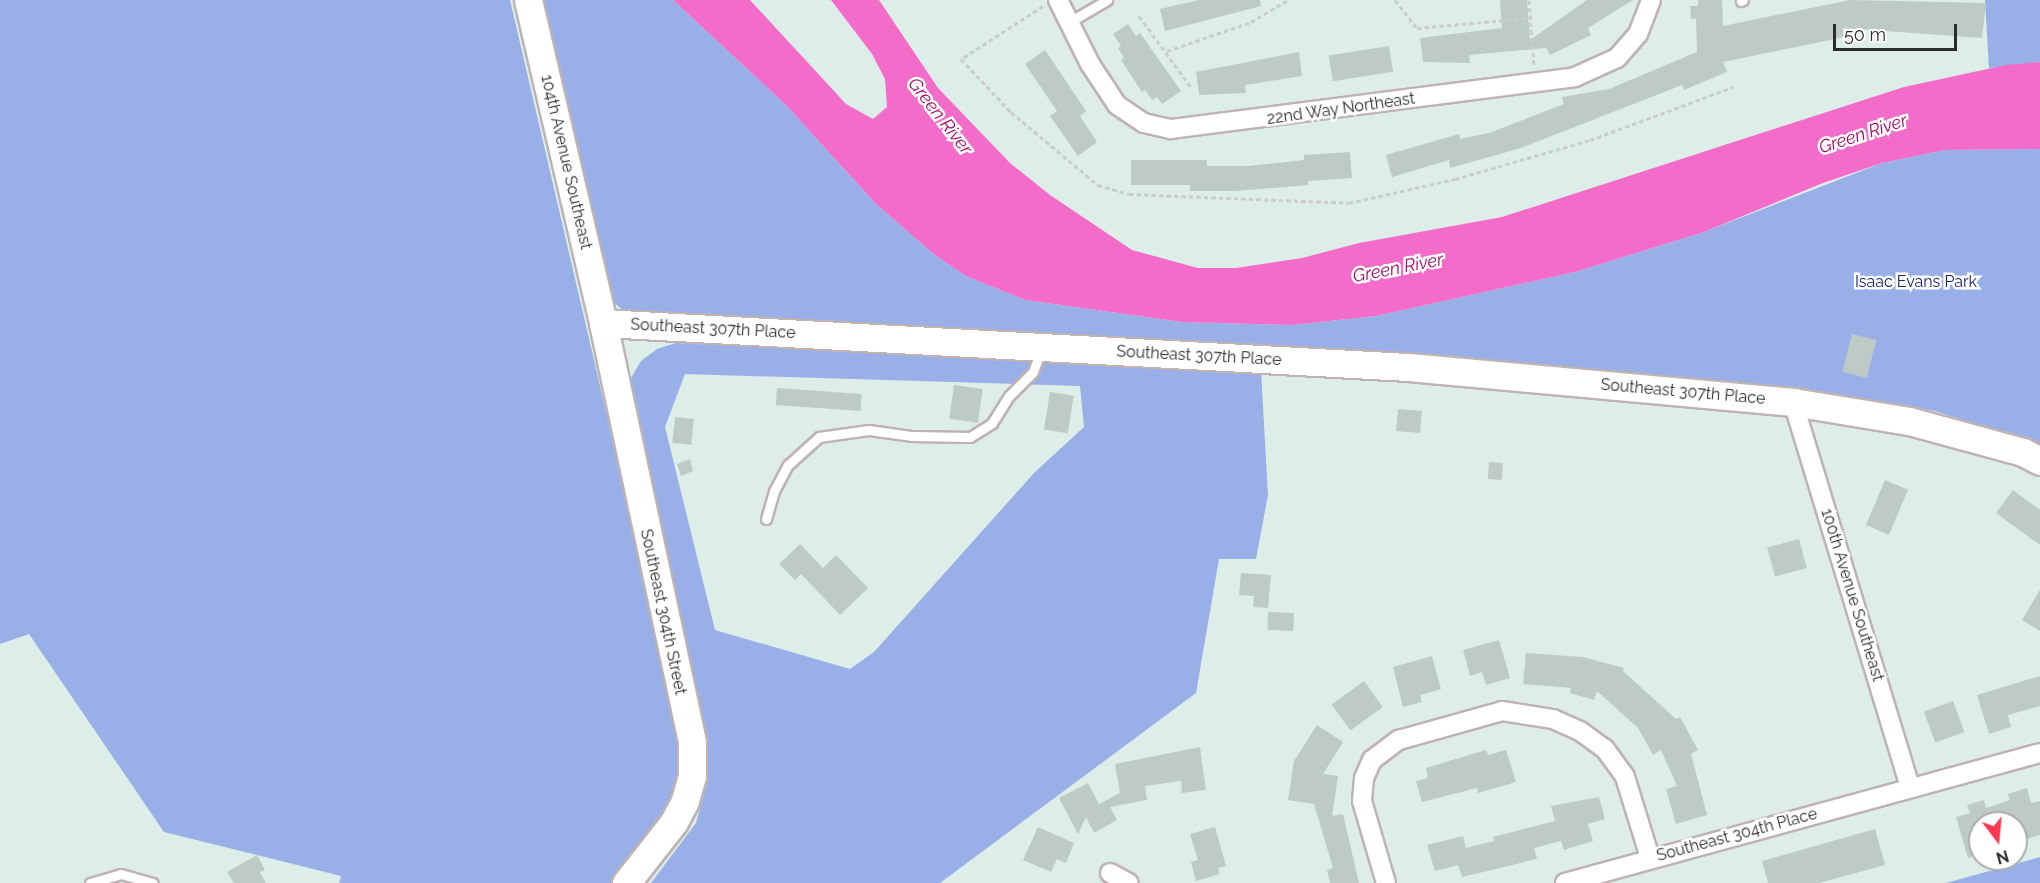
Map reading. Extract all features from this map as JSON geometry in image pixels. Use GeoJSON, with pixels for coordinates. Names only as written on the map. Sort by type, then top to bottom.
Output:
{"type":"FeatureCollection","features":[{"type":"Feature","properties":{"kind":"street","name":"104th Avenue Southeast"},"geometry":{"type":"LineString","coordinates":[[528,0],[603,323]]}},
{"type":"Feature","properties":{"kind":"street","name":"22nd Way Northeast"},"geometry":{"type":"LineString","coordinates":[[1058,0],[1071,21],[1090,64],[1117,105],[1144,123],[1171,129],[1575,77],[1617,58],[1638,34],[1651,0]]}},
{"type":"Feature","properties":{"kind":"street","name":"Southeast 307th Place"},"geometry":{"type":"LineString","coordinates":[[603,323],[1408,367],[1793,402],[1909,421],[2024,452],[2040,460]]}},
{"type":"Feature","properties":{"kind":"street","name":"Southeast 304th Street"},"geometry":{"type":"LineString","coordinates":[[603,323],[692,742],[692,777],[685,801],[674,822],[626,883]]}},
{"type":"Feature","properties":{"kind":"street","name":"100th Avenue Southeast"},"geometry":{"type":"LineString","coordinates":[[1793,402],[1910,788]]}},
{"type":"Feature","properties":{"kind":"street"},"geometry":{"type":"LineString","coordinates":[[1386,883],[1364,816],[1364,778],[1379,751],[1420,733],[1512,711],[1534,713],[1580,731],[1605,749],[1619,766],[1637,809],[1650,858]]}},
{"type":"Feature","properties":{"kind":"street","name":"Southeast 304th Place"},"geometry":{"type":"LineString","coordinates":[[1565,883],[2040,753]]}},
{"type":"Feature","properties":{"kind":"street"},"geometry":{"type":"LineString","coordinates":[[1110,873],[1128,883]]}},
{"type":"Feature","properties":{"kind":"lane"},"geometry":{"type":"LineString","coordinates":[[1071,21],[1107,0]]}},
{"type":"Feature","properties":{"kind":"lane"},"geometry":{"type":"LineString","coordinates":[[766,519],[771,498],[788,465],[819,437],[859,430],[922,437],[970,437],[992,423],[1009,396],[1033,372],[1042,348]]}},
{"type":"Feature","properties":{"kind":"lane"},"geometry":{"type":"LineString","coordinates":[[90,883],[121,874],[153,883]]}},
{"type":"Feature","properties":{"kind":"path"},"geometry":{"type":"LineString","coordinates":[[1058,0],[1040,7],[961,59],[1011,112],[1098,185],[1129,194],[1349,203],[1455,179],[1590,140],[1733,87]]}},
{"type":"Feature","properties":{"kind":"path"},"geometry":{"type":"LineString","coordinates":[[1167,51],[1251,22],[1288,0]]}},
{"type":"Feature","properties":{"kind":"path"},"geometry":{"type":"LineString","coordinates":[[1395,0],[1417,28],[1530,18]]}},
{"type":"Feature","properties":{"kind":"path"},"geometry":{"type":"LineString","coordinates":[[1529,0],[1535,83]]}},
{"type":"Feature","properties":{"kind":"path"},"geometry":{"type":"LineString","coordinates":[[1139,16],[1167,51],[1191,87]]}},
{"type":"Feature","properties":{"kind":"green space"},"geometry":{"type":"Polygon","coordinates":[[[0,0],[510,0],[685,750],[671,810],[612,883],[339,883],[341,876],[164,832],[29,634],[0,644],[0,0]]]}},
{"type":"Feature","properties":{"kind":"green space","name":"Isaac Evans Park"},"geometry":{"type":"Polygon","coordinates":[[[541,0],[673,0],[785,104],[876,204],[935,255],[966,276],[1025,300],[1182,322],[1292,325],[1376,316],[1575,272],[1704,232],[1882,163],[1945,150],[2040,149],[2040,446],[1935,411],[1826,394],[626,313],[609,298],[541,0]]]}},
{"type":"Feature","properties":{"kind":"green space"},"geometry":{"type":"Polygon","coordinates":[[[1985,0],[2040,0],[2040,62],[1989,68],[1985,0]]]}},
{"type":"Feature","properties":{"kind":"green space"},"geometry":{"type":"Polygon","coordinates":[[[676,343],[1261,371],[1268,495],[1256,559],[1219,559],[1196,693],[940,883],[651,883],[696,823],[708,779],[705,735],[627,398],[631,378],[641,361],[657,349],[676,343]],[[685,374],[665,427],[715,630],[850,669],[874,652],[1034,473],[1084,427],[1080,386],[685,374]]]}},
{"type":"Feature","properties":{"kind":"green space"},"geometry":{"type":"Polygon","coordinates":[[[2040,857],[2040,883],[1946,883],[1989,871],[2028,871],[2028,860],[2040,857]]]}},
{"type":"Feature","properties":{"kind":"water","name":"Green River"},"geometry":{"type":"Polygon","coordinates":[[[673,0],[750,0],[846,104],[873,119],[887,107],[885,79],[872,54],[831,0],[879,0],[938,88],[1010,163],[1050,195],[1132,250],[1198,268],[1236,268],[1302,258],[1359,243],[1502,217],[1904,87],[2006,65],[2040,62],[2040,149],[1945,150],[1882,163],[1823,183],[1704,232],[1575,272],[1376,316],[1292,325],[1182,322],[1025,300],[966,276],[935,255],[876,204],[785,104],[673,0]]]}},
{"type":"Feature","properties":{"kind":"building"},"geometry":{"type":"Polygon","coordinates":[[[1199,0],[1260,0],[1261,6],[1165,31],[1160,9],[1199,0]]]}},
{"type":"Feature","properties":{"kind":"building"},"geometry":{"type":"Polygon","coordinates":[[[1500,0],[1527,0],[1530,40],[1587,0],[1633,0],[1588,28],[1591,35],[1550,55],[1546,48],[1469,55],[1470,63],[1423,62],[1420,38],[1502,28],[1500,0]]]}},
{"type":"Feature","properties":{"kind":"building"},"geometry":{"type":"Polygon","coordinates":[[[1698,0],[1722,0],[1723,26],[1850,0],[1986,3],[1982,38],[1843,28],[1844,37],[1723,62],[1727,72],[1684,90],[1682,85],[1521,148],[1450,168],[1449,160],[1392,177],[1386,155],[1459,134],[1460,139],[1489,133],[1564,104],[1562,97],[1609,89],[1697,52],[1696,19],[1691,19],[1690,6],[1698,6],[1698,0]]]}},
{"type":"Feature","properties":{"kind":"building"},"geometry":{"type":"Polygon","coordinates":[[[1128,24],[1136,36],[1140,33],[1181,91],[1162,104],[1157,97],[1152,100],[1145,90],[1142,92],[1121,60],[1124,58],[1118,48],[1121,46],[1113,34],[1128,24]]]}},
{"type":"Feature","properties":{"kind":"building"},"geometry":{"type":"Polygon","coordinates":[[[1389,46],[1393,72],[1333,81],[1329,56],[1389,46]]]}},
{"type":"Feature","properties":{"kind":"building"},"geometry":{"type":"Polygon","coordinates":[[[1045,50],[1086,111],[1080,116],[1097,142],[1078,156],[1050,116],[1057,111],[1025,64],[1045,50]]]}},
{"type":"Feature","properties":{"kind":"building"},"geometry":{"type":"Polygon","coordinates":[[[1299,52],[1302,76],[1245,85],[1246,93],[1199,95],[1196,72],[1299,52]]]}},
{"type":"Feature","properties":{"kind":"building"},"geometry":{"type":"Polygon","coordinates":[[[1350,152],[1352,178],[1308,181],[1308,185],[1236,191],[1190,191],[1190,185],[1131,185],[1131,160],[1207,160],[1207,166],[1248,166],[1304,160],[1304,155],[1350,152]]]}},
{"type":"Feature","properties":{"kind":"building"},"geometry":{"type":"Polygon","coordinates":[[[1852,334],[1876,340],[1867,378],[1843,372],[1852,334]]]}},
{"type":"Feature","properties":{"kind":"building"},"geometry":{"type":"Polygon","coordinates":[[[954,385],[983,389],[978,423],[949,419],[954,385]]]}},
{"type":"Feature","properties":{"kind":"building"},"geometry":{"type":"Polygon","coordinates":[[[777,388],[862,394],[861,411],[776,405],[777,388]]]}},
{"type":"Feature","properties":{"kind":"building"},"geometry":{"type":"Polygon","coordinates":[[[1050,392],[1074,396],[1068,433],[1044,430],[1050,392]]]}},
{"type":"Feature","properties":{"kind":"building"},"geometry":{"type":"Polygon","coordinates":[[[1398,409],[1422,411],[1420,433],[1396,431],[1398,409]]]}},
{"type":"Feature","properties":{"kind":"building"},"geometry":{"type":"Polygon","coordinates":[[[675,417],[694,419],[691,445],[672,443],[675,417]]]}},
{"type":"Feature","properties":{"kind":"building"},"geometry":{"type":"Polygon","coordinates":[[[690,459],[693,471],[681,476],[677,464],[690,459]]]}},
{"type":"Feature","properties":{"kind":"building"},"geometry":{"type":"Polygon","coordinates":[[[1489,462],[1503,463],[1502,480],[1488,479],[1489,462]]]}},
{"type":"Feature","properties":{"kind":"building"},"geometry":{"type":"Polygon","coordinates":[[[1885,480],[1908,490],[1889,535],[1866,525],[1885,480]]]}},
{"type":"Feature","properties":{"kind":"building"},"geometry":{"type":"Polygon","coordinates":[[[2013,490],[2040,510],[2040,545],[1996,513],[2013,490]]]}},
{"type":"Feature","properties":{"kind":"building"},"geometry":{"type":"Polygon","coordinates":[[[1799,539],[1807,568],[1775,577],[1767,548],[1799,539]]]}},
{"type":"Feature","properties":{"kind":"building"},"geometry":{"type":"Polygon","coordinates":[[[800,544],[823,568],[836,555],[868,588],[840,615],[801,574],[795,580],[779,564],[800,544]]]}},
{"type":"Feature","properties":{"kind":"building"},"geometry":{"type":"Polygon","coordinates":[[[1241,573],[1271,575],[1268,608],[1253,607],[1254,596],[1239,595],[1241,573]]]}},
{"type":"Feature","properties":{"kind":"building"},"geometry":{"type":"Polygon","coordinates":[[[2040,590],[2040,631],[2022,620],[2040,590]]]}},
{"type":"Feature","properties":{"kind":"building"},"geometry":{"type":"Polygon","coordinates":[[[1268,612],[1294,613],[1293,631],[1267,630],[1268,612]]]}},
{"type":"Feature","properties":{"kind":"building"},"geometry":{"type":"Polygon","coordinates":[[[1499,640],[1510,678],[1486,685],[1482,672],[1470,676],[1463,650],[1499,640]]]}},
{"type":"Feature","properties":{"kind":"building"},"geometry":{"type":"Polygon","coordinates":[[[1526,653],[1583,657],[1624,668],[1623,671],[1676,719],[1680,717],[1698,750],[1691,754],[1707,815],[1676,824],[1666,789],[1677,786],[1661,750],[1653,755],[1638,728],[1597,691],[1594,700],[1570,693],[1571,688],[1523,684],[1526,653]]]}},
{"type":"Feature","properties":{"kind":"building"},"geometry":{"type":"Polygon","coordinates":[[[1432,656],[1441,689],[1420,695],[1422,702],[1403,707],[1393,667],[1432,656]]]}},
{"type":"Feature","properties":{"kind":"building"},"geometry":{"type":"Polygon","coordinates":[[[2040,676],[2040,706],[2008,715],[2011,727],[1989,734],[1977,695],[2040,676]]]}},
{"type":"Feature","properties":{"kind":"building"},"geometry":{"type":"Polygon","coordinates":[[[1364,681],[1383,707],[1350,730],[1332,705],[1364,681]]]}},
{"type":"Feature","properties":{"kind":"building"},"geometry":{"type":"Polygon","coordinates":[[[1953,701],[1964,732],[1935,743],[1924,712],[1953,701]]]}},
{"type":"Feature","properties":{"kind":"building"},"geometry":{"type":"Polygon","coordinates":[[[1317,725],[1343,742],[1323,774],[1338,776],[1332,816],[1343,814],[1359,883],[1330,883],[1327,870],[1333,868],[1314,804],[1288,800],[1294,761],[1317,725]]]}},
{"type":"Feature","properties":{"kind":"building"},"geometry":{"type":"Polygon","coordinates":[[[1200,747],[1206,790],[1182,793],[1181,781],[1145,786],[1147,800],[1110,807],[1117,820],[1094,833],[1086,817],[1078,834],[1059,798],[1088,783],[1099,804],[1120,793],[1115,764],[1200,747]]]}},
{"type":"Feature","properties":{"kind":"building"},"geometry":{"type":"Polygon","coordinates":[[[1486,750],[1488,755],[1506,750],[1516,782],[1478,793],[1477,788],[1422,802],[1416,781],[1428,778],[1426,768],[1486,750]]]}},
{"type":"Feature","properties":{"kind":"building"},"geometry":{"type":"Polygon","coordinates":[[[2027,788],[2031,803],[2040,801],[2040,835],[2028,838],[2028,811],[1969,811],[1967,805],[1984,800],[1986,808],[2010,800],[2008,794],[2027,788]]]}},
{"type":"Feature","properties":{"kind":"building"},"geometry":{"type":"Polygon","coordinates":[[[1599,797],[1605,819],[1588,824],[1593,841],[1564,850],[1561,841],[1534,848],[1537,859],[1462,877],[1458,865],[1435,871],[1427,845],[1463,836],[1466,848],[1494,841],[1493,837],[1555,821],[1551,806],[1599,797]]]}},
{"type":"Feature","properties":{"kind":"building"},"geometry":{"type":"Polygon","coordinates":[[[1968,814],[1968,858],[1956,817],[1968,814]]]}},
{"type":"Feature","properties":{"kind":"building"},"geometry":{"type":"Polygon","coordinates":[[[1038,827],[1074,843],[1066,863],[1057,859],[1051,872],[1023,860],[1038,827]]]}},
{"type":"Feature","properties":{"kind":"building"},"geometry":{"type":"Polygon","coordinates":[[[1215,827],[1226,866],[1218,868],[1220,874],[1196,881],[1191,862],[1198,860],[1190,834],[1215,827]]]}},
{"type":"Feature","properties":{"kind":"building"},"geometry":{"type":"Polygon","coordinates":[[[1875,829],[1885,865],[1819,883],[1768,883],[1762,861],[1875,829]]]}},
{"type":"Feature","properties":{"kind":"building"},"geometry":{"type":"Polygon","coordinates":[[[257,855],[265,870],[260,872],[266,883],[234,883],[227,872],[257,855]]]}}]}
